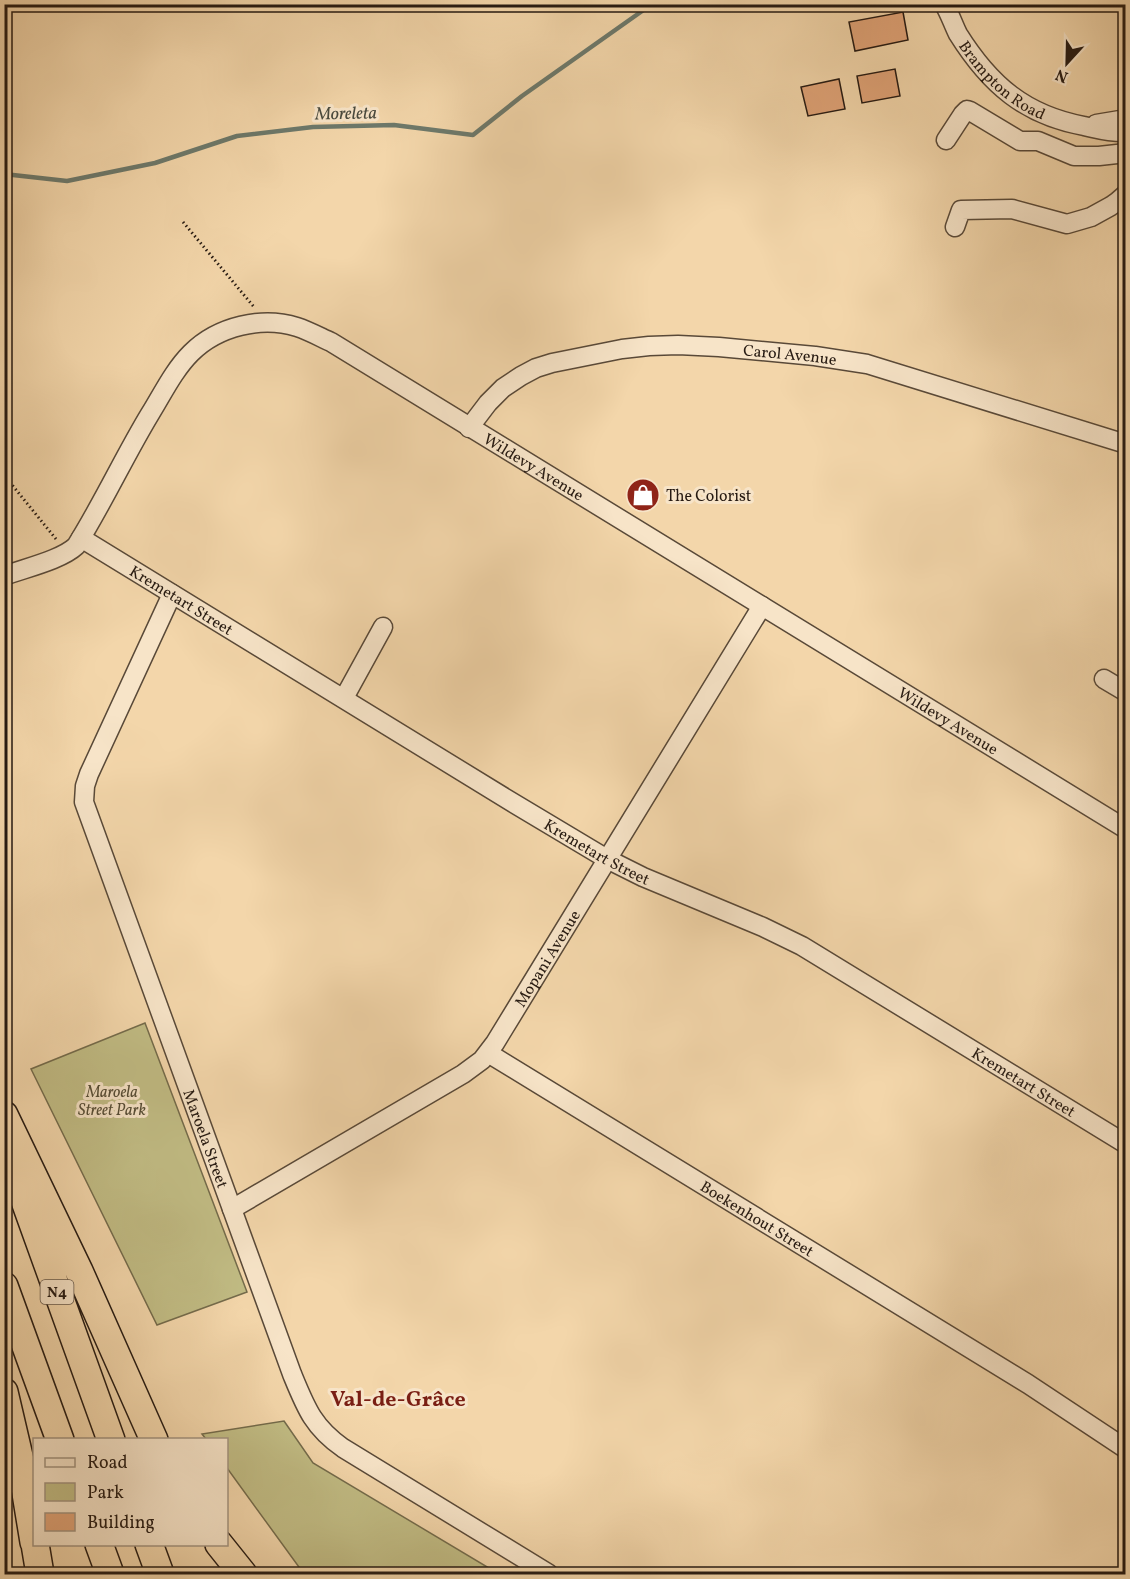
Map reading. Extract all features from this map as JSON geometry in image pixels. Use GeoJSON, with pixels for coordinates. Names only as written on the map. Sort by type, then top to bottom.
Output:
{"type":"FeatureCollection","features":[{"type":"Feature","properties":{"kind":"highway"},"geometry":{"type":"LineString","coordinates":[[4,1115],[79,1271],[153,1438]]}},
{"type":"Feature","properties":{"kind":"highway","name":"N4"},"geometry":{"type":"LineString","coordinates":[[4,1144],[110,1438]]}},
{"type":"Feature","properties":{"kind":"highway"},"geometry":{"type":"LineString","coordinates":[[4,1286],[59,1438]]}},
{"type":"Feature","properties":{"kind":"highway"},"geometry":{"type":"LineString","coordinates":[[4,1392],[22,1469],[33,1532]]}},
{"type":"Feature","properties":{"kind":"highway"},"geometry":{"type":"LineString","coordinates":[[35,1546],[40,1575]]}},
{"type":"Feature","properties":{"kind":"highway"},"geometry":{"type":"LineString","coordinates":[[99,1546],[110,1575]]}},
{"type":"Feature","properties":{"kind":"highway"},"geometry":{"type":"LineString","coordinates":[[149,1546],[159,1575]]}},
{"type":"Feature","properties":{"kind":"highway"},"geometry":{"type":"LineString","coordinates":[[220,1546],[243,1575]]}},
{"type":"Feature","properties":{"kind":"street","name":"Brampton Road"},"geometry":{"type":"LineString","coordinates":[[944,4],[958,33],[983,67],[1004,90],[1020,102],[1044,115],[1069,123],[1116,133],[1125,132]]}},
{"type":"Feature","properties":{"kind":"street"},"geometry":{"type":"LineString","coordinates":[[1000,129],[1020,102]]}},
{"type":"Feature","properties":{"kind":"street"},"geometry":{"type":"LineString","coordinates":[[946,140],[967,110],[1020,141],[1038,141],[1074,156],[1125,153]]}},
{"type":"Feature","properties":{"kind":"street","name":"Brampton Road"},"geometry":{"type":"LineString","coordinates":[[1082,126],[1125,119]]}},
{"type":"Feature","properties":{"kind":"street"},"geometry":{"type":"LineString","coordinates":[[1125,132],[1125,145]]}},
{"type":"Feature","properties":{"kind":"street"},"geometry":{"type":"LineString","coordinates":[[955,227],[961,210],[1012,209],[1067,224],[1111,206],[1125,194]]}},
{"type":"Feature","properties":{"kind":"street","name":"Wildevy Avenue"},"geometry":{"type":"LineString","coordinates":[[4,576],[68,552],[76,546],[136,437],[191,352],[217,335],[248,324],[288,324],[316,334],[386,376],[1125,829]]}},
{"type":"Feature","properties":{"kind":"street","name":"Carol Avenue"},"geometry":{"type":"LineString","coordinates":[[470,428],[488,403],[503,388],[537,368],[622,349],[678,345],[815,356],[867,364],[1125,444]]}},
{"type":"Feature","properties":{"kind":"street","name":"Kremetart Street"},"geometry":{"type":"LineString","coordinates":[[81,538],[607,859],[643,878],[763,927],[810,950],[1125,1144]]}},
{"type":"Feature","properties":{"kind":"street","name":"Maroela Street"},"geometry":{"type":"LineString","coordinates":[[172,594],[95,761],[85,786],[84,798],[87,812],[292,1374],[306,1405],[320,1429],[327,1436],[549,1575]]}},
{"type":"Feature","properties":{"kind":"street","name":"Mopani Avenue"},"geometry":{"type":"LineString","coordinates":[[232,1209],[464,1074],[488,1053],[762,606]]}},
{"type":"Feature","properties":{"kind":"street"},"geometry":{"type":"LineString","coordinates":[[344,698],[383,627]]}},
{"type":"Feature","properties":{"kind":"street"},"geometry":{"type":"LineString","coordinates":[[1104,679],[1125,692]]}},
{"type":"Feature","properties":{"kind":"street","name":"Boekenhout Street"},"geometry":{"type":"LineString","coordinates":[[488,1053],[1028,1384],[1125,1449]]}},
{"type":"Feature","properties":{"kind":"street","name":"Boekenhout Street"},"geometry":{"type":"LineString","coordinates":[[1028,1384],[1125,1438]]}},
{"type":"Feature","properties":{"kind":"path"},"geometry":{"type":"LineString","coordinates":[[183,222],[254,306],[256,323]]}},
{"type":"Feature","properties":{"kind":"path"},"geometry":{"type":"LineString","coordinates":[[4,475],[59,543]]}},
{"type":"Feature","properties":{"kind":"green space","name":"Maroela Street Park"},"geometry":{"type":"Polygon","coordinates":[[[145,1023],[247,1292],[157,1325],[31,1069],[145,1023]]]}},
{"type":"Feature","properties":{"kind":"green space"},"geometry":{"type":"Polygon","coordinates":[[[284,1421],[313,1463],[499,1574],[304,1574],[228,1469],[228,1438],[205,1438],[202,1434],[284,1421]]]}},
{"type":"Feature","properties":{"kind":"building"},"geometry":{"type":"Polygon","coordinates":[[[903,12],[908,40],[855,51],[849,22],[903,12]]]}},
{"type":"Feature","properties":{"kind":"building"},"geometry":{"type":"Polygon","coordinates":[[[895,69],[900,96],[862,103],[857,76],[895,69]]]}},
{"type":"Feature","properties":{"kind":"building"},"geometry":{"type":"Polygon","coordinates":[[[839,79],[845,109],[808,116],[801,87],[839,79]]]}},
{"type":"Feature","properties":{"kind":"waterway","name":"Moreleta"},"geometry":{"type":"LineString","coordinates":[[4,174],[67,181],[155,163],[237,136],[313,127],[394,125],[473,135],[522,96],[652,4]]}},
{"type":"Feature","properties":{"kind":"place","name":"The Colorist"},"geometry":{"type":"Point","coordinates":[643,495]}},
{"type":"Feature","properties":{"kind":"district","name":"Val-de-Grâce"},"geometry":{"type":"Point","coordinates":[398,1398]}}]}
